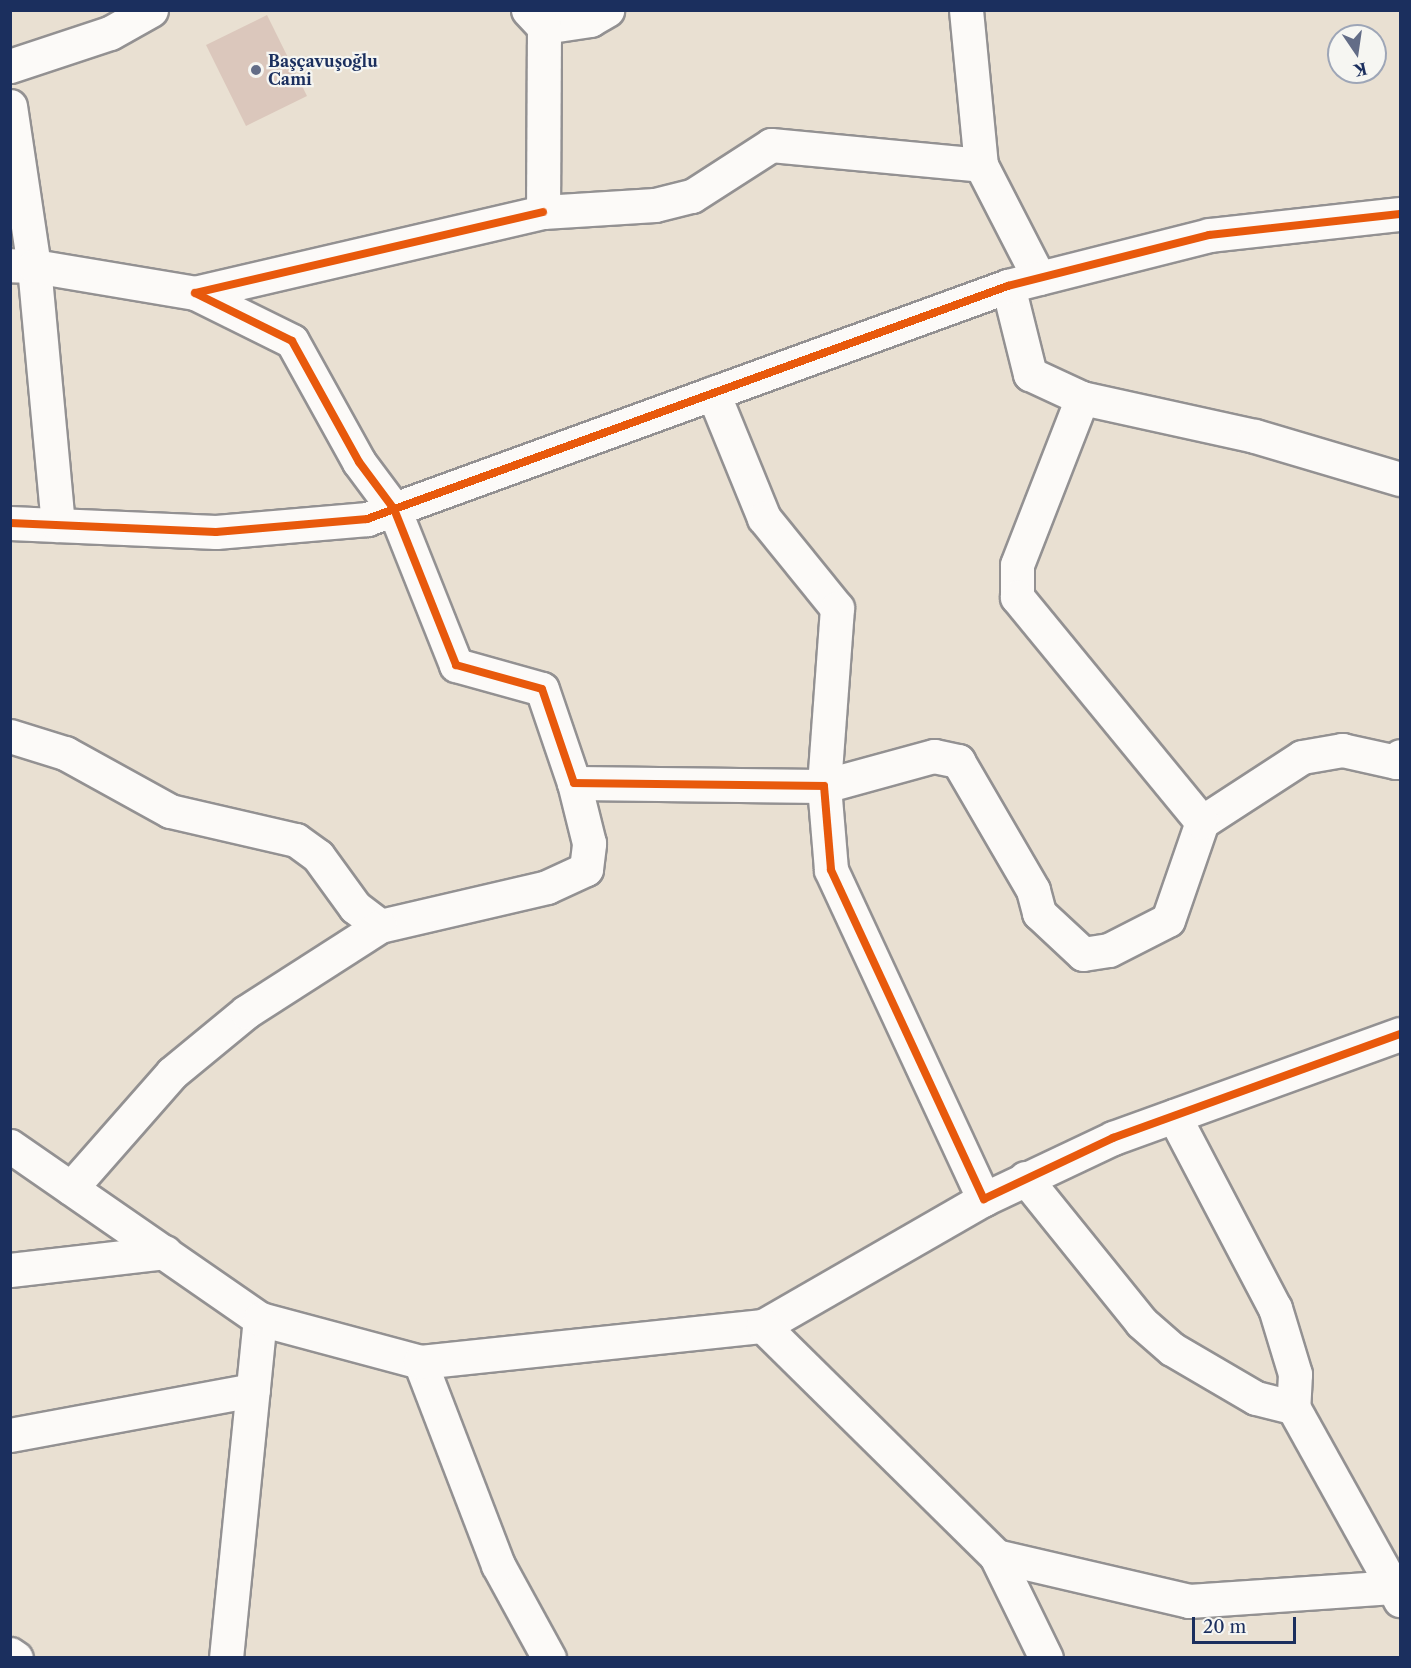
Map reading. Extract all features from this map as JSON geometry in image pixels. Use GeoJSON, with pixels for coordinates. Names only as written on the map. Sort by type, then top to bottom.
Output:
{"type":"FeatureCollection","features":[{"type":"Feature","properties":{"kind":"street"},"geometry":{"type":"LineString","coordinates":[[10,66],[110,33],[151,10]]}},
{"type":"Feature","properties":{"kind":"street"},"geometry":{"type":"LineString","coordinates":[[543,212],[536,19],[590,20],[607,10]]}},
{"type":"Feature","properties":{"kind":"street"},"geometry":{"type":"LineString","coordinates":[[966,10],[981,165],[1039,278]]}},
{"type":"Feature","properties":{"kind":"street"},"geometry":{"type":"LineString","coordinates":[[10,106],[22,266],[58,525]]}},
{"type":"Feature","properties":{"kind":"street"},"geometry":{"type":"LineString","coordinates":[[195,293],[543,212],[655,205],[692,196],[771,145],[981,165]]}},
{"type":"Feature","properties":{"kind":"street"},"geometry":{"type":"LineString","coordinates":[[10,523],[216,532],[367,519],[1008,286],[1209,234],[1401,214]]}},
{"type":"Feature","properties":{"kind":"street"},"geometry":{"type":"LineString","coordinates":[[22,266],[195,293],[292,341],[359,462],[394,509],[456,665],[542,689],[574,783],[589,843],[586,869],[547,887],[380,926],[246,1012],[172,1072],[71,1188]]}},
{"type":"Feature","properties":{"kind":"street"},"geometry":{"type":"LineString","coordinates":[[1008,286],[1030,374],[1082,398],[1255,436],[1401,479]]}},
{"type":"Feature","properties":{"kind":"street"},"geometry":{"type":"LineString","coordinates":[[713,393],[764,518],[837,608],[824,786],[831,870],[984,1199]]}},
{"type":"Feature","properties":{"kind":"street"},"geometry":{"type":"LineString","coordinates":[[1082,398],[1017,565],[1017,597],[1202,822]]}},
{"type":"Feature","properties":{"kind":"street"},"geometry":{"type":"LineString","coordinates":[[10,736],[65,753],[170,811],[296,840],[318,856],[355,907],[380,926]]}},
{"type":"Feature","properties":{"kind":"street"},"geometry":{"type":"LineString","coordinates":[[574,783],[824,786],[934,756],[958,761],[1034,890],[1039,913],[1083,954],[1109,950],[1168,920],[1202,822],[1302,757],[1342,750],[1396,762],[1401,756]]}},
{"type":"Feature","properties":{"kind":"street"},"geometry":{"type":"LineString","coordinates":[[10,1146],[260,1319],[420,1362],[764,1326],[984,1199],[1025,1178],[1113,1138],[1401,1034]]}},
{"type":"Feature","properties":{"kind":"street"},"geometry":{"type":"LineString","coordinates":[[996,1556],[1189,1600],[1397,1593],[1293,1407],[1295,1374],[1275,1308],[1174,1116]]}},
{"type":"Feature","properties":{"kind":"street"},"geometry":{"type":"LineString","coordinates":[[1025,1178],[1141,1322],[1172,1349],[1256,1398],[1293,1407]]}},
{"type":"Feature","properties":{"kind":"street"},"geometry":{"type":"LineString","coordinates":[[10,1270],[165,1252]]}},
{"type":"Feature","properties":{"kind":"street"},"geometry":{"type":"LineString","coordinates":[[226,1658],[260,1319]]}},
{"type":"Feature","properties":{"kind":"street"},"geometry":{"type":"LineString","coordinates":[[764,1326],[996,1556],[1046,1658]]}},
{"type":"Feature","properties":{"kind":"street"},"geometry":{"type":"LineString","coordinates":[[420,1362],[498,1565],[549,1658]]}},
{"type":"Feature","properties":{"kind":"street"},"geometry":{"type":"LineString","coordinates":[[10,1435],[253,1390]]}},
{"type":"Feature","properties":{"kind":"street"},"geometry":{"type":"LineString","coordinates":[[10,1653],[16,1658]]}},
{"type":"Feature","properties":{"kind":"building","name":"Başçavuşoğlu Cami"},"geometry":{"type":"Polygon","coordinates":[[[267,15],[307,96],[246,126],[206,45],[267,15]]]}},
{"type":"Feature","properties":{"kind":"cycle path"},"geometry":{"type":"LineString","coordinates":[[543,212],[195,293],[292,341],[359,462],[394,509],[456,665],[542,689],[574,783],[824,786],[831,870],[984,1199],[1113,1138],[1400,1034]]}},
{"type":"Feature","properties":{"kind":"cycle path"},"geometry":{"type":"LineString","coordinates":[[10,523],[216,532],[367,519],[1008,286],[1209,235],[1400,214]]}},
{"type":"Feature","properties":{"kind":"place","name":"Başçavuşoğlu Cami"},"geometry":{"type":"Point","coordinates":[256,70]}}]}
